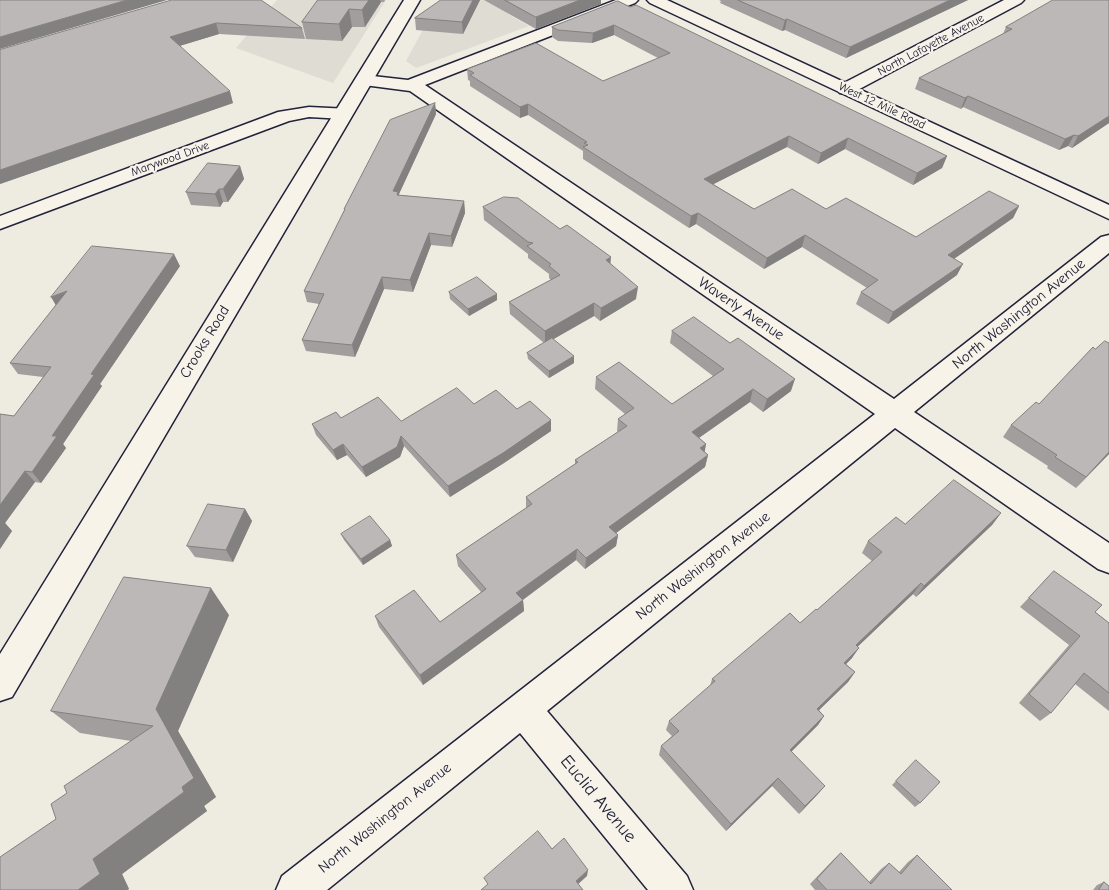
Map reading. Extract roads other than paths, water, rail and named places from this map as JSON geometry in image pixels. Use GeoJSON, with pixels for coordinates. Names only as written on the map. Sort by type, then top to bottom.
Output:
{"type":"FeatureCollection","features":[{"type":"Feature","properties":{"kind":"street","name":"Crooks Road"},"geometry":{"type":"LineString","coordinates":[[0,685],[412,0]]}},
{"type":"Feature","properties":{"kind":"street"},"geometry":{"type":"LineString","coordinates":[[410,85],[630,0]]}},
{"type":"Feature","properties":{"kind":"street","name":"West 12 Mile Road"},"geometry":{"type":"LineString","coordinates":[[655,0],[1109,213]]}},
{"type":"Feature","properties":{"kind":"street","name":"North Lafayette Avenue"},"geometry":{"type":"LineString","coordinates":[[846,89],[1016,0]]}},
{"type":"Feature","properties":{"kind":"street","name":"Waverly Avenue"},"geometry":{"type":"LineString","coordinates":[[364,80],[410,85],[432,98],[1109,560]]}},
{"type":"Feature","properties":{"kind":"street","name":"Marywood Drive"},"geometry":{"type":"LineString","coordinates":[[0,223],[285,116],[309,112],[344,113]]}},
{"type":"Feature","properties":{"kind":"street","name":"North Washington Avenue"},"geometry":{"type":"LineString","coordinates":[[296,890],[1109,242]]}},
{"type":"Feature","properties":{"kind":"street","name":"Euclid Avenue"},"geometry":{"type":"LineString","coordinates":[[523,709],[673,890]]}}]}
